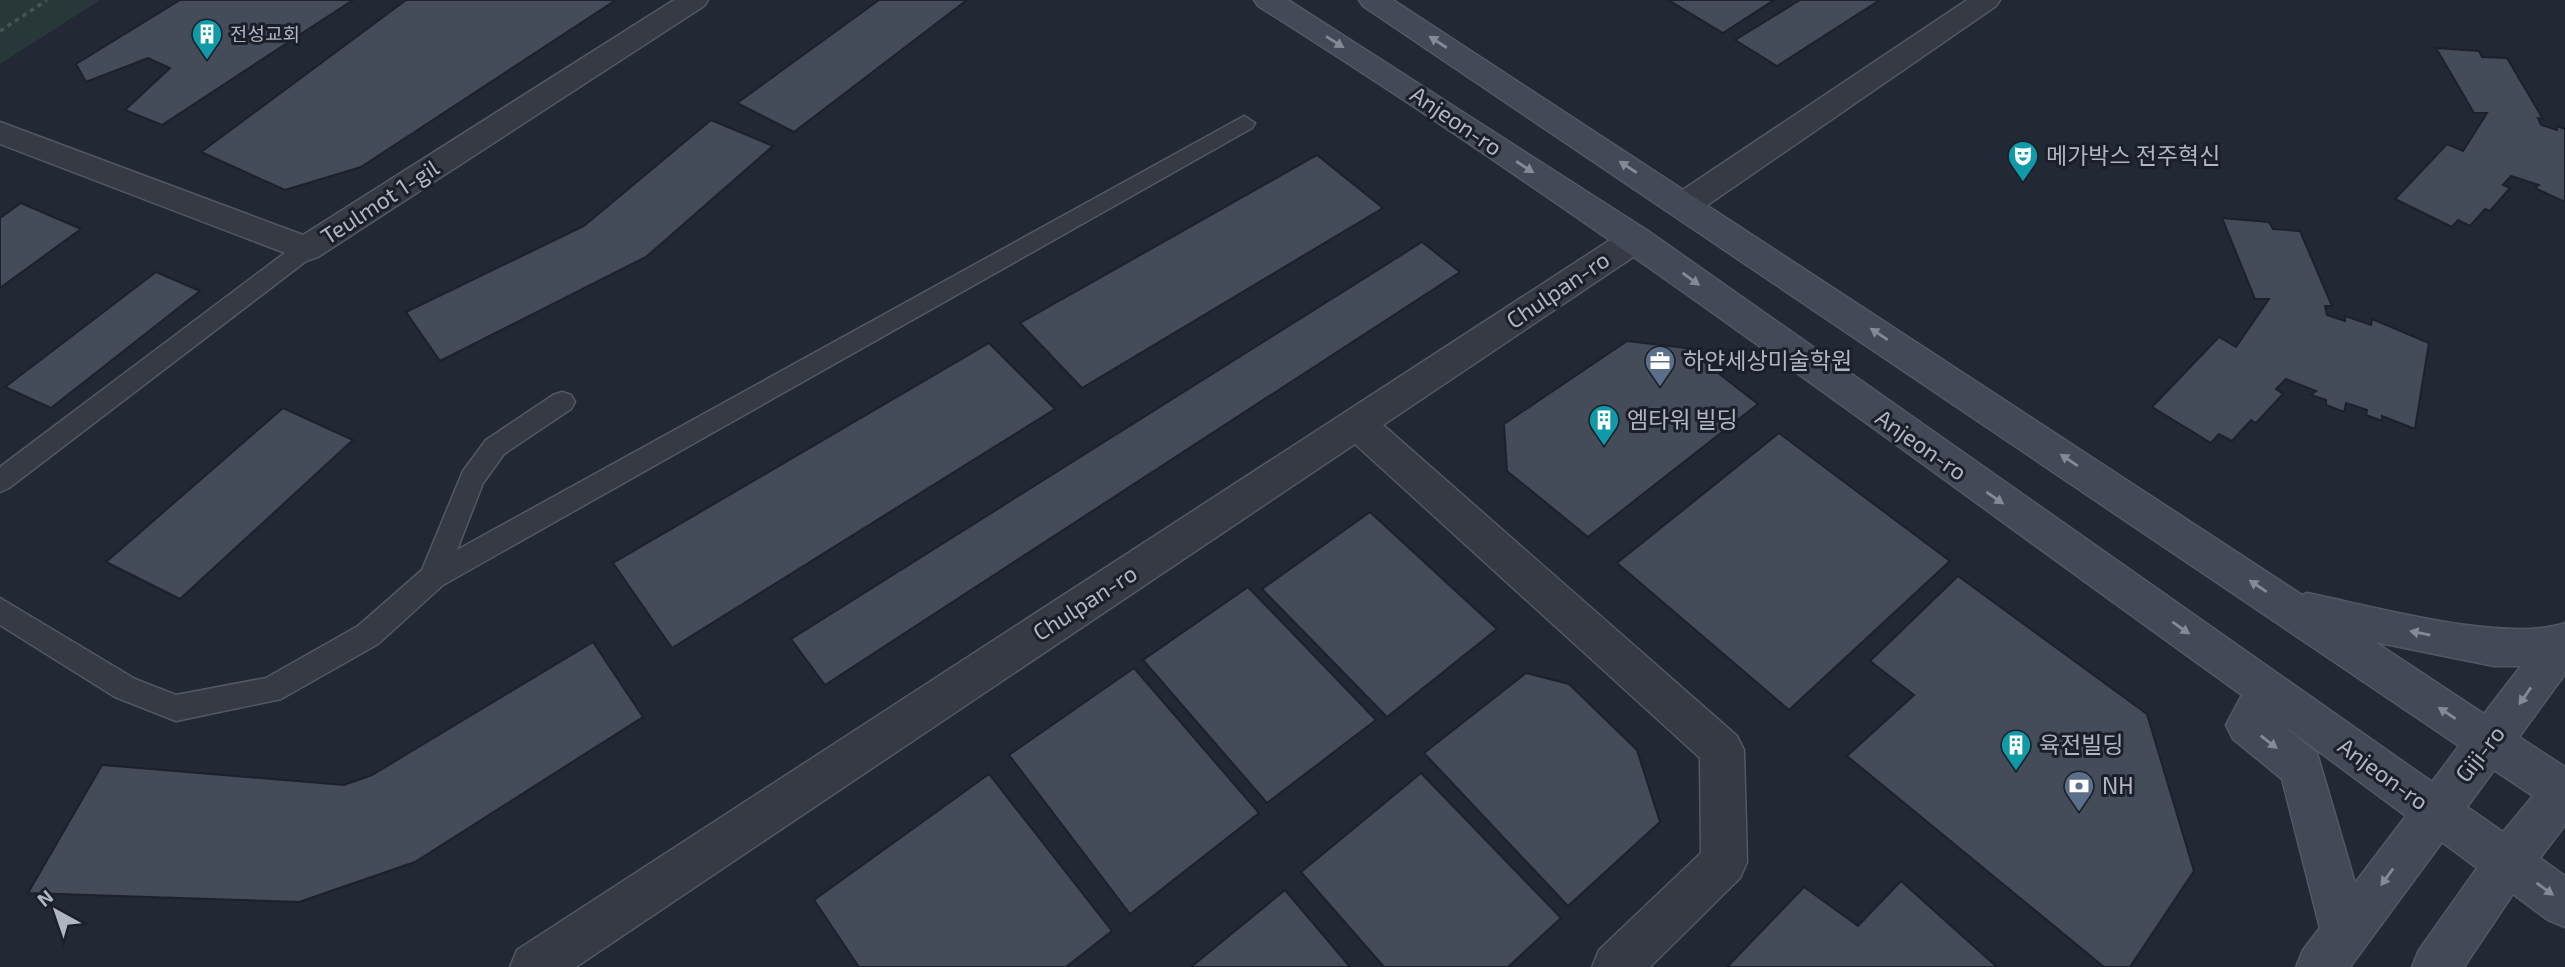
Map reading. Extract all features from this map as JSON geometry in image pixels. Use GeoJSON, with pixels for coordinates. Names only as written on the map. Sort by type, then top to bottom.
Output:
{"type":"FeatureCollection","features":[{"type":"Feature","properties":{"kind":"street","name":"Teulmot 1-gil"},"geometry":{"type":"LineString","coordinates":[[0,132],[306,249],[694,0]]}},
{"type":"Feature","properties":{"kind":"street","name":"Anjeon-ro"},"geometry":{"type":"LineString","coordinates":[[1268,0],[1376,67],[1636,239],[2565,904]]}},
{"type":"Feature","properties":{"kind":"street"},"geometry":{"type":"LineString","coordinates":[[1373,0],[2565,791],[2508,862],[2436,967]]}},
{"type":"Feature","properties":{"kind":"street"},"geometry":{"type":"LineString","coordinates":[[1684,205],[1986,0]]}},
{"type":"Feature","properties":{"kind":"street","name":"Chulpan-ro"},"geometry":{"type":"LineString","coordinates":[[534,967],[1636,239]]}},
{"type":"Feature","properties":{"kind":"street"},"geometry":{"type":"LineString","coordinates":[[1357,424],[1722,750],[1724,862],[1616,967]]}},
{"type":"Feature","properties":{"kind":"street"},"geometry":{"type":"LineString","coordinates":[[2291,608],[2494,648],[2563,644]]}},
{"type":"Feature","properties":{"kind":"street","name":"Giji-ro"},"geometry":{"type":"LineString","coordinates":[[2332,951],[2563,644]]}},
{"type":"Feature","properties":{"kind":"street"},"geometry":{"type":"LineString","coordinates":[[2269,690],[2248,725],[2301,767],[2332,951]]}},
{"type":"Feature","properties":{"kind":"lane"},"geometry":{"type":"LineString","coordinates":[[0,610],[125,688],[176,708],[271,690],[368,635],[433,577],[1244,123]]}},
{"type":"Feature","properties":{"kind":"lane"},"geometry":{"type":"LineString","coordinates":[[0,481],[306,249]]}},
{"type":"Feature","properties":{"kind":"lane"},"geometry":{"type":"LineString","coordinates":[[433,577],[472,478],[487,457],[495,447],[562,402]]}},
{"type":"Feature","properties":{"kind":"path"},"geometry":{"type":"LineString","coordinates":[[0,31],[47,0]]}},
{"type":"Feature","properties":{"kind":"shaded area"},"geometry":{"type":"Polygon","coordinates":[[[0,0],[100,0],[0,64],[0,0]]]}},
{"type":"Feature","properties":{"kind":"building","name":"전성교회"},"geometry":{"type":"Polygon","coordinates":[[[180,0],[353,0],[162,125],[125,110],[170,68],[148,58],[86,82],[76,64],[180,0]]]}},
{"type":"Feature","properties":{"kind":"building"},"geometry":{"type":"Polygon","coordinates":[[[406,0],[616,0],[361,167],[285,190],[201,152],[406,0]]]}},
{"type":"Feature","properties":{"kind":"building"},"geometry":{"type":"Polygon","coordinates":[[[879,0],[967,0],[794,132],[737,103],[879,0]]]}},
{"type":"Feature","properties":{"kind":"building"},"geometry":{"type":"Polygon","coordinates":[[[1668,0],[1774,0],[1723,33],[1668,0]]]}},
{"type":"Feature","properties":{"kind":"building"},"geometry":{"type":"Polygon","coordinates":[[[1800,0],[1880,0],[1777,66],[1735,40],[1800,0]]]}},
{"type":"Feature","properties":{"kind":"building"},"geometry":{"type":"Polygon","coordinates":[[[2436,48],[2479,51],[2482,57],[2507,58],[2543,119],[2538,118],[2541,125],[2557,130],[2557,126],[2565,129],[2565,202],[2535,188],[2539,185],[2511,176],[2503,185],[2510,188],[2490,211],[2485,209],[2470,226],[2458,220],[2452,227],[2395,199],[2447,144],[2463,151],[2487,113],[2474,113],[2436,48]]]}},
{"type":"Feature","properties":{"kind":"building"},"geometry":{"type":"Polygon","coordinates":[[[711,120],[773,146],[646,257],[440,361],[406,312],[584,226],[711,120]]]}},
{"type":"Feature","properties":{"kind":"building"},"geometry":{"type":"Polygon","coordinates":[[[1317,155],[1383,208],[1082,388],[1020,323],[1317,155]]]}},
{"type":"Feature","properties":{"kind":"building"},"geometry":{"type":"Polygon","coordinates":[[[21,203],[81,229],[0,288],[0,218],[21,203]]]}},
{"type":"Feature","properties":{"kind":"building"},"geometry":{"type":"Polygon","coordinates":[[[2222,218],[2269,222],[2273,229],[2300,231],[2332,306],[2325,306],[2327,315],[2345,321],[2345,316],[2371,325],[2372,319],[2429,343],[2415,429],[2382,416],[2382,421],[2366,415],[2367,410],[2346,403],[2344,412],[2326,405],[2326,400],[2311,395],[2316,391],[2286,379],[2276,389],[2283,394],[2256,423],[2251,420],[2232,441],[2219,434],[2211,443],[2152,407],[2219,337],[2236,347],[2269,299],[2255,299],[2222,218]]]}},
{"type":"Feature","properties":{"kind":"building"},"geometry":{"type":"Polygon","coordinates":[[[1422,242],[1460,272],[825,685],[791,639],[1422,242]]]}},
{"type":"Feature","properties":{"kind":"building"},"geometry":{"type":"Polygon","coordinates":[[[156,272],[200,291],[51,408],[5,387],[156,272]]]}},
{"type":"Feature","properties":{"kind":"building","name":"엠타워 빌딩"},"geometry":{"type":"Polygon","coordinates":[[[1627,341],[1686,348],[1758,404],[1588,537],[1507,471],[1504,424],[1627,341]]]}},
{"type":"Feature","properties":{"kind":"building"},"geometry":{"type":"Polygon","coordinates":[[[989,343],[1055,409],[672,648],[613,563],[989,343]]]}},
{"type":"Feature","properties":{"kind":"building"},"geometry":{"type":"Polygon","coordinates":[[[283,408],[353,440],[180,599],[106,562],[283,408]]]}},
{"type":"Feature","properties":{"kind":"building"},"geometry":{"type":"Polygon","coordinates":[[[1779,433],[1950,561],[1789,710],[1617,563],[1779,433]]]}},
{"type":"Feature","properties":{"kind":"building"},"geometry":{"type":"Polygon","coordinates":[[[1370,512],[1497,629],[1387,717],[1262,589],[1370,512]]]}},
{"type":"Feature","properties":{"kind":"building","name":"육전빌딩"},"geometry":{"type":"Polygon","coordinates":[[[1958,576],[2147,714],[2194,871],[2130,967],[2104,967],[1847,756],[1914,695],[1870,661],[1958,576]]]}},
{"type":"Feature","properties":{"kind":"building"},"geometry":{"type":"Polygon","coordinates":[[[1248,587],[1376,720],[1267,803],[1143,660],[1248,587]]]}},
{"type":"Feature","properties":{"kind":"building"},"geometry":{"type":"Polygon","coordinates":[[[593,642],[643,717],[415,862],[299,902],[28,893],[102,765],[344,785],[372,775],[593,642]]]}},
{"type":"Feature","properties":{"kind":"building"},"geometry":{"type":"Polygon","coordinates":[[[1134,668],[1259,813],[1130,914],[1009,755],[1134,668]]]}},
{"type":"Feature","properties":{"kind":"building"},"geometry":{"type":"Polygon","coordinates":[[[1526,673],[1569,684],[1637,750],[1660,822],[1568,906],[1424,753],[1526,673]]]}},
{"type":"Feature","properties":{"kind":"building"},"geometry":{"type":"Polygon","coordinates":[[[1421,773],[1561,918],[1508,967],[1384,967],[1301,872],[1421,773]]]}},
{"type":"Feature","properties":{"kind":"building"},"geometry":{"type":"Polygon","coordinates":[[[989,774],[1112,931],[1066,967],[859,967],[814,900],[989,774]]]}},
{"type":"Feature","properties":{"kind":"building"},"geometry":{"type":"Polygon","coordinates":[[[1901,881],[1997,967],[1727,967],[1804,887],[1858,926],[1901,881]]]}},
{"type":"Feature","properties":{"kind":"building"},"geometry":{"type":"Polygon","coordinates":[[[1285,890],[1350,967],[1191,967],[1285,890]]]}},
{"type":"Feature","properties":{"kind":"place","name":"전성교회"},"geometry":{"type":"Point","coordinates":[207,61]}},
{"type":"Feature","properties":{"kind":"place","name":"메가박스 전주혁신"},"geometry":{"type":"Point","coordinates":[2023,183]}},
{"type":"Feature","properties":{"kind":"place","name":"하얀세상미술학원"},"geometry":{"type":"Point","coordinates":[1660,388]}},
{"type":"Feature","properties":{"kind":"place","name":"엠타워 빌딩"},"geometry":{"type":"Point","coordinates":[1604,447]}},
{"type":"Feature","properties":{"kind":"place","name":"육전빌딩"},"geometry":{"type":"Point","coordinates":[2016,772]}},
{"type":"Feature","properties":{"kind":"place","name":"NH"},"geometry":{"type":"Point","coordinates":[2079,813]}}]}
